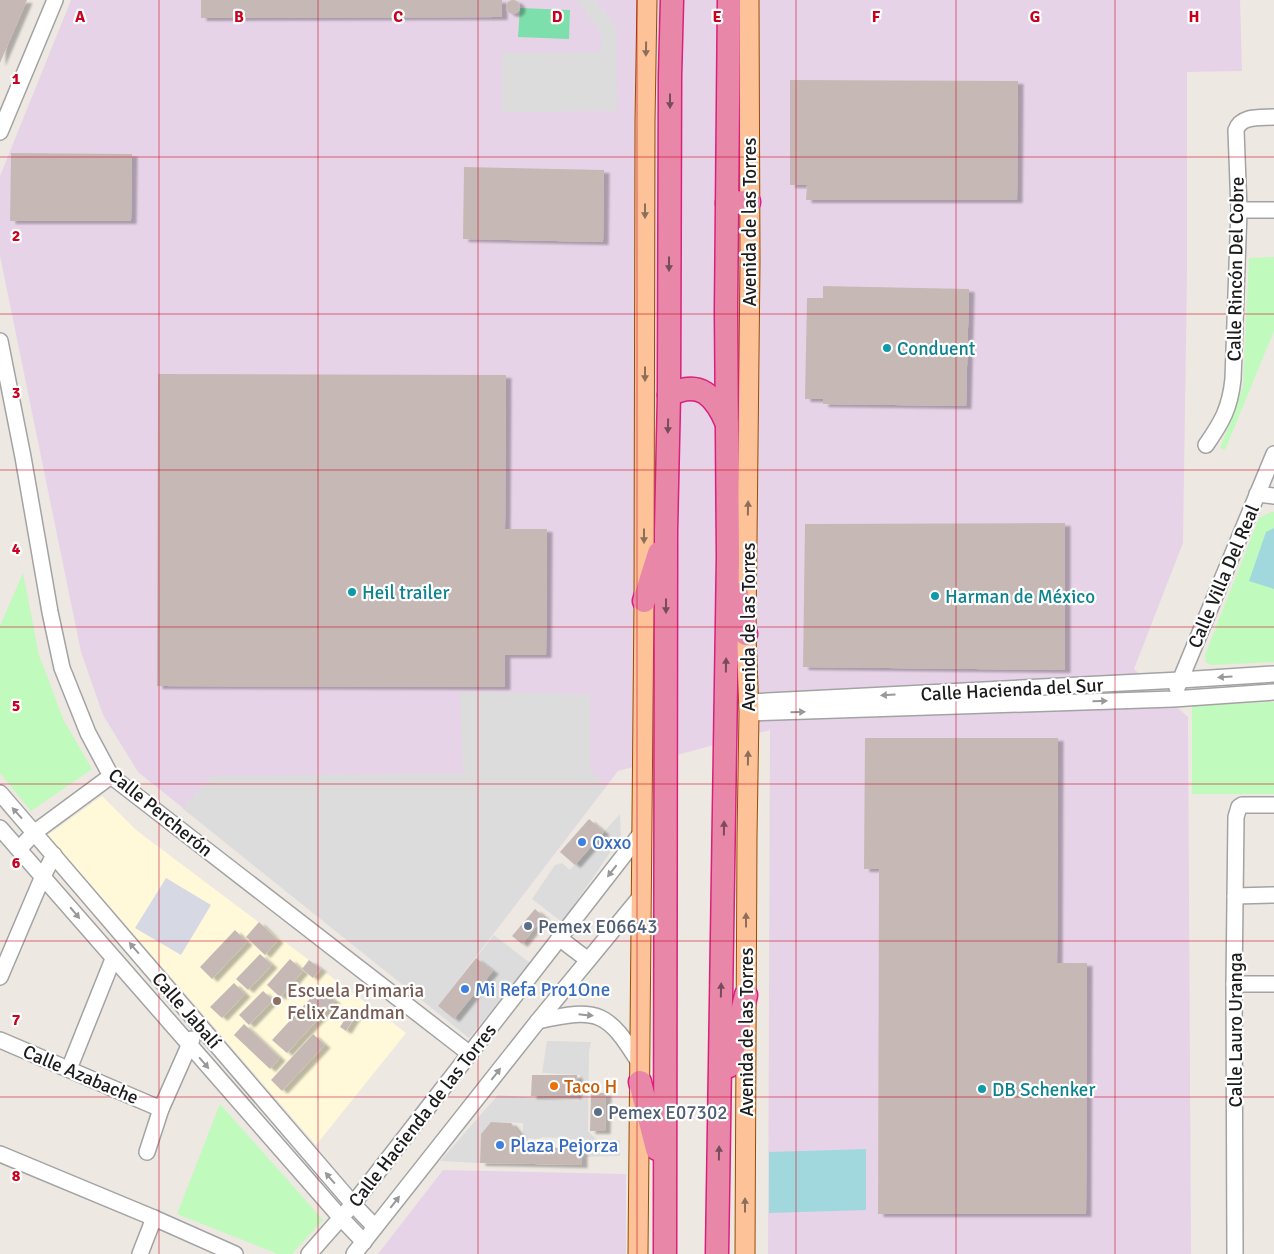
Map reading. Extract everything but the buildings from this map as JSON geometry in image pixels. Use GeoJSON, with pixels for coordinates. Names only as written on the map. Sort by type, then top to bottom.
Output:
{"type":"FeatureCollection","features":[{"type":"Feature","properties":{"kind":"highway"},"geometry":{"type":"LineString","coordinates":[[663,0],[670,76]]}},
{"type":"Feature","properties":{"kind":"highway"},"geometry":{"type":"LineString","coordinates":[[665,1254],[666,530],[672,0]]}},
{"type":"Feature","properties":{"kind":"highway","name":"Avenida de las Torres"},"geometry":{"type":"LineString","coordinates":[[717,1254],[728,557],[728,424],[738,202],[729,39],[729,0]]}},
{"type":"Feature","properties":{"kind":"highway"},"geometry":{"type":"LineString","coordinates":[[729,39],[736,0]]}},
{"type":"Feature","properties":{"kind":"highway"},"geometry":{"type":"LineString","coordinates":[[669,394],[687,388],[697,389],[706,393],[720,407],[728,424]]}},
{"type":"Feature","properties":{"kind":"highway"},"geometry":{"type":"LineString","coordinates":[[644,601],[666,530]]}},
{"type":"Feature","properties":{"kind":"highway"},"geometry":{"type":"LineString","coordinates":[[728,557],[746,634]]}},
{"type":"Feature","properties":{"kind":"highway"},"geometry":{"type":"LineString","coordinates":[[719,1108],[746,996]]}},
{"type":"Feature","properties":{"kind":"highway"},"geometry":{"type":"LineString","coordinates":[[640,1073],[666,1181]]}},
{"type":"Feature","properties":{"kind":"main road"},"geometry":{"type":"LineString","coordinates":[[638,1254],[647,0]]}},
{"type":"Feature","properties":{"kind":"main road","name":"Avenida de las Torres"},"geometry":{"type":"LineString","coordinates":[[745,1254],[749,708],[746,634],[749,358],[738,202],[749,0]]}},
{"type":"Feature","properties":{"kind":"street"},"geometry":{"type":"LineString","coordinates":[[0,132],[55,0]]}},
{"type":"Feature","properties":{"kind":"street","name":"Calle Rincón Del Cobre"},"geometry":{"type":"LineString","coordinates":[[1206,445],[1223,418],[1232,393],[1238,210],[1236,130],[1241,122],[1248,119],[1274,117]]}},
{"type":"Feature","properties":{"kind":"street"},"geometry":{"type":"LineString","coordinates":[[1238,210],[1274,210]]}},
{"type":"Feature","properties":{"kind":"street","name":"Calle Percherón"},"geometry":{"type":"LineString","coordinates":[[0,341],[24,457],[50,612],[62,668],[88,733],[111,776],[470,1054]]}},
{"type":"Feature","properties":{"kind":"street","name":"Calle Villa Del Real"},"geometry":{"type":"LineString","coordinates":[[1173,699],[1274,454]]}},
{"type":"Feature","properties":{"kind":"street"},"geometry":{"type":"LineString","coordinates":[[1257,494],[1274,496]]}},
{"type":"Feature","properties":{"kind":"street","name":"Calle Hacienda del Sur"},"geometry":{"type":"LineString","coordinates":[[749,708],[1274,674]]}},
{"type":"Feature","properties":{"kind":"street","name":"Calle Hacienda del Sur"},"geometry":{"type":"LineString","coordinates":[[749,708],[1173,699],[1274,692]]}},
{"type":"Feature","properties":{"kind":"street"},"geometry":{"type":"LineString","coordinates":[[19,849],[35,832],[111,776]]}},
{"type":"Feature","properties":{"kind":"street","name":"Calle Jabalí"},"geometry":{"type":"LineString","coordinates":[[0,793],[353,1204],[375,1227]]}},
{"type":"Feature","properties":{"kind":"street","name":"Calle Lauro Uranga"},"geometry":{"type":"LineString","coordinates":[[1235,1254],[1234,984],[1236,817],[1239,807],[1242,805],[1274,805]]}},
{"type":"Feature","properties":{"kind":"street","name":"Calle Jabalí"},"geometry":{"type":"LineString","coordinates":[[0,828],[188,1045],[364,1242]]}},
{"type":"Feature","properties":{"kind":"street","name":"Calle Hacienda de las Torres"},"geometry":{"type":"LineString","coordinates":[[310,1254],[353,1204],[642,832]]}},
{"type":"Feature","properties":{"kind":"street"},"geometry":{"type":"LineString","coordinates":[[0,977],[43,876],[54,855]]}},
{"type":"Feature","properties":{"kind":"street"},"geometry":{"type":"LineString","coordinates":[[1235,896],[1274,895]]}},
{"type":"Feature","properties":{"kind":"street","name":"Calle Hacienda de las Torres"},"geometry":{"type":"LineString","coordinates":[[354,1254],[538,1021],[641,896]]}},
{"type":"Feature","properties":{"kind":"street"},"geometry":{"type":"LineString","coordinates":[[559,938],[588,960]]}},
{"type":"Feature","properties":{"kind":"street"},"geometry":{"type":"LineString","coordinates":[[69,1069],[114,959]]}},
{"type":"Feature","properties":{"kind":"street"},"geometry":{"type":"LineString","coordinates":[[1234,984],[1274,984]]}},
{"type":"Feature","properties":{"kind":"street"},"geometry":{"type":"LineString","coordinates":[[538,1021],[567,1014],[586,1014],[599,1017],[612,1024],[623,1036],[640,1073]]}},
{"type":"Feature","properties":{"kind":"street","name":"Calle Azabache"},"geometry":{"type":"LineString","coordinates":[[147,1152],[161,1109],[199,1024]]}},
{"type":"Feature","properties":{"kind":"street","name":"Calle Azabache"},"geometry":{"type":"LineString","coordinates":[[0,1040],[161,1109]]}},
{"type":"Feature","properties":{"kind":"street"},"geometry":{"type":"LineString","coordinates":[[0,1154],[235,1254]]}},
{"type":"Feature","properties":{"kind":"street"},"geometry":{"type":"LineString","coordinates":[[140,1254],[154,1218]]}},
{"type":"Feature","properties":{"kind":"shaded area"},"geometry":{"type":"Polygon","coordinates":[[[71,0],[1240,0],[1242,71],[1187,72],[1187,275],[1183,543],[1134,669],[1188,717],[1191,1254],[768,1254],[770,730],[618,771],[435,1010],[138,772],[103,715],[81,652],[0,256],[0,176],[71,0]]]}},
{"type":"Feature","properties":{"kind":"shaded area"},"geometry":{"type":"Polygon","coordinates":[[[576,0],[595,0],[616,26],[617,111],[502,112],[502,53],[601,52],[601,33],[576,0]]]}},
{"type":"Feature","properties":{"kind":"shaded area"},"geometry":{"type":"Polygon","coordinates":[[[460,692],[590,694],[590,770],[606,786],[438,1006],[454,1019],[492,971],[476,958],[494,935],[530,963],[469,1038],[182,808],[212,776],[463,773],[460,692]]]}},
{"type":"Feature","properties":{"kind":"shaded area","name":"Escuela Primaria Felix Zandman"},"geometry":{"type":"Polygon","coordinates":[[[102,796],[136,830],[406,1033],[316,1145],[48,835],[102,796]]]}},
{"type":"Feature","properties":{"kind":"shaded area"},"geometry":{"type":"Polygon","coordinates":[[[620,814],[621,837],[562,922],[532,899],[555,865],[562,863],[570,870],[620,814]]]}},
{"type":"Feature","properties":{"kind":"shaded area"},"geometry":{"type":"Polygon","coordinates":[[[166,878],[211,905],[181,955],[135,928],[166,878]]]}},
{"type":"Feature","properties":{"kind":"shaded area"},"geometry":{"type":"Polygon","coordinates":[[[547,1041],[591,1042],[589,1051],[588,1131],[597,1140],[620,1140],[620,1156],[586,1157],[586,1140],[543,1137],[538,1139],[523,1138],[523,1123],[491,1122],[481,1134],[480,1163],[440,1161],[498,1095],[579,1101],[580,1075],[542,1073],[547,1041]]]}},
{"type":"Feature","properties":{"kind":"shaded area"},"geometry":{"type":"Polygon","coordinates":[[[443,1170],[626,1174],[626,1254],[378,1254],[443,1170]]]}},
{"type":"Feature","properties":{"kind":"green space"},"geometry":{"type":"Polygon","coordinates":[[[520,8],[570,10],[569,39],[518,37],[520,8]]]}},
{"type":"Feature","properties":{"kind":"green space"},"geometry":{"type":"Polygon","coordinates":[[[1274,257],[1274,331],[1225,450],[1220,448],[1243,387],[1249,258],[1274,257]]]}},
{"type":"Feature","properties":{"kind":"green space"},"geometry":{"type":"Polygon","coordinates":[[[1274,512],[1274,662],[1211,665],[1206,662],[1205,655],[1259,518],[1274,512]]]}},
{"type":"Feature","properties":{"kind":"green space"},"geometry":{"type":"Polygon","coordinates":[[[23,573],[39,655],[64,721],[92,769],[31,811],[0,773],[0,626],[23,573]]]}},
{"type":"Feature","properties":{"kind":"green space"},"geometry":{"type":"Polygon","coordinates":[[[1274,702],[1274,794],[1192,794],[1192,706],[1274,702]]]}},
{"type":"Feature","properties":{"kind":"green space"},"geometry":{"type":"Polygon","coordinates":[[[220,1104],[323,1220],[292,1254],[278,1254],[177,1214],[220,1104]]]}},
{"type":"Feature","properties":{"kind":"water"},"geometry":{"type":"Polygon","coordinates":[[[1274,528],[1274,589],[1249,581],[1266,532],[1274,528]]]}},
{"type":"Feature","properties":{"kind":"water"},"geometry":{"type":"Polygon","coordinates":[[[866,1149],[866,1210],[769,1213],[769,1152],[866,1149]]]}},
{"type":"Feature","properties":{"kind":"place","name":"Conduent"},"geometry":{"type":"Point","coordinates":[887,348]}},
{"type":"Feature","properties":{"kind":"place","name":"Heil trailer"},"geometry":{"type":"Point","coordinates":[352,592]}},
{"type":"Feature","properties":{"kind":"place","name":"Harman de México"},"geometry":{"type":"Point","coordinates":[935,596]}},
{"type":"Feature","properties":{"kind":"place","name":"Oxxo"},"geometry":{"type":"Point","coordinates":[582,842]}},
{"type":"Feature","properties":{"kind":"place","name":"Pemex E06643"},"geometry":{"type":"Point","coordinates":[528,926]}},
{"type":"Feature","properties":{"kind":"place","name":"Mi Refa Pro1One"},"geometry":{"type":"Point","coordinates":[465,989]}},
{"type":"Feature","properties":{"kind":"place","name":"Escuela Primaria Felix Zandman"},"geometry":{"type":"Point","coordinates":[277,1001]}},
{"type":"Feature","properties":{"kind":"place","name":"Taco H"},"geometry":{"type":"Point","coordinates":[554,1086]}},
{"type":"Feature","properties":{"kind":"place","name":"DB Schenker"},"geometry":{"type":"Point","coordinates":[982,1089]}},
{"type":"Feature","properties":{"kind":"place","name":"Pemex E07302"},"geometry":{"type":"Point","coordinates":[598,1112]}},
{"type":"Feature","properties":{"kind":"place","name":"Plaza Pejorza"},"geometry":{"type":"Point","coordinates":[500,1145]}}]}
